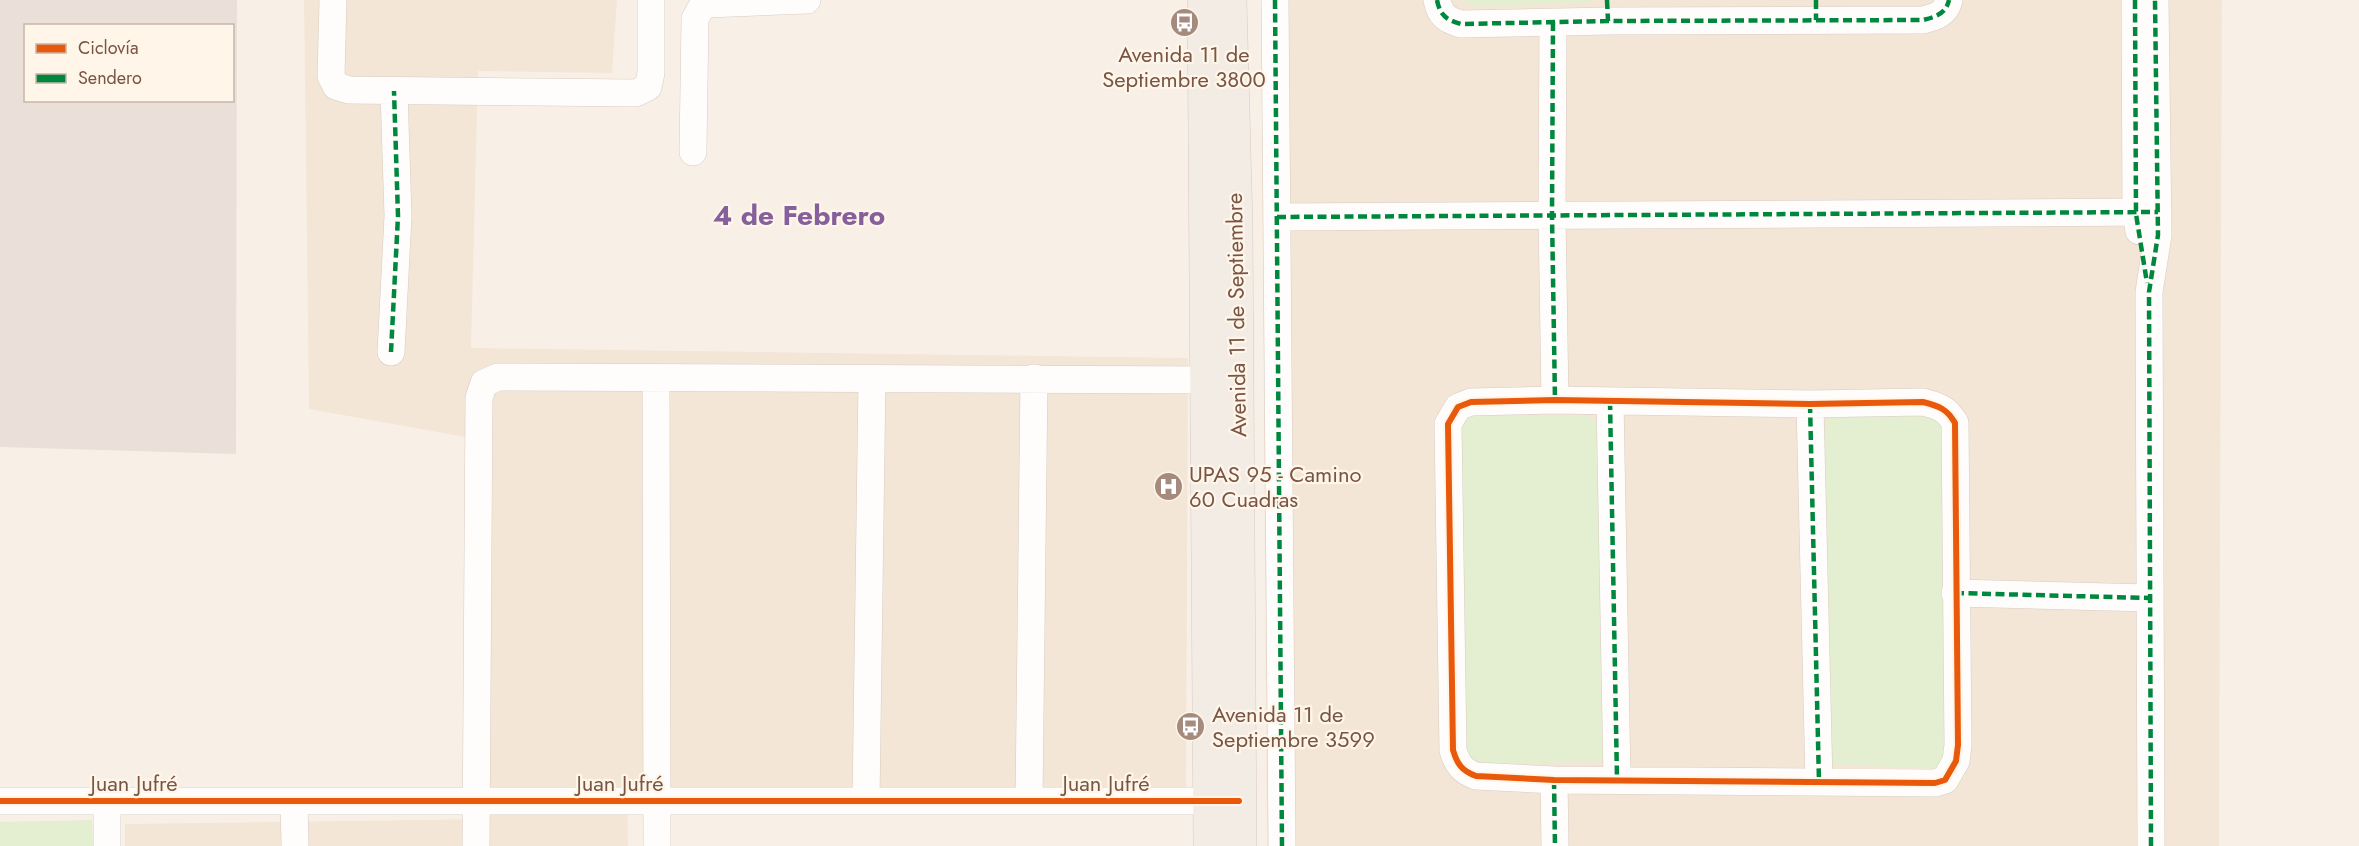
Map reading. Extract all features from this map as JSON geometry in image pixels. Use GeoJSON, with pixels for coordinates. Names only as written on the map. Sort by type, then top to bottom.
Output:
{"type":"FeatureCollection","features":[{"type":"Feature","properties":{"kind":"main road","name":"Avenida 11 de Septiembre"},"geometry":{"type":"LineString","coordinates":[[1204,0],[1222,380]]}},
{"type":"Feature","properties":{"kind":"main road","name":"Avenida 11 de Septiembre"},"geometry":{"type":"LineString","coordinates":[[1210,846],[1224,801],[1222,380],[1230,0]]}},
{"type":"Feature","properties":{"kind":"main road","name":"Avenida 11 de Septiembre"},"geometry":{"type":"LineString","coordinates":[[1224,801],[1240,846]]}},
{"type":"Feature","properties":{"kind":"street"},"geometry":{"type":"LineString","coordinates":[[333,0],[331,76],[336,86],[349,90],[636,93],[648,87],[651,73],[651,0]]}},
{"type":"Feature","properties":{"kind":"street"},"geometry":{"type":"LineString","coordinates":[[693,152],[695,19],[700,8],[708,4],[807,0]]}},
{"type":"Feature","properties":{"kind":"street"},"geometry":{"type":"LineString","coordinates":[[1275,0],[1282,846]]}},
{"type":"Feature","properties":{"kind":"street"},"geometry":{"type":"LineString","coordinates":[[1437,0],[1439,10],[1447,20],[1461,24],[1553,22],[1607,10],[1816,10],[1923,20],[1939,16],[1948,5],[1949,0]]}},
{"type":"Feature","properties":{"kind":"street"},"geometry":{"type":"LineString","coordinates":[[2134,0],[2147,213],[2158,235],[2149,291],[2151,846]]}},
{"type":"Feature","properties":{"kind":"street"},"geometry":{"type":"LineString","coordinates":[[2147,213],[2155,0]]}},
{"type":"Feature","properties":{"kind":"street"},"geometry":{"type":"LineString","coordinates":[[1553,22],[1552,215],[1555,400]]}},
{"type":"Feature","properties":{"kind":"street"},"geometry":{"type":"LineString","coordinates":[[391,352],[398,216],[394,91]]}},
{"type":"Feature","properties":{"kind":"street"},"geometry":{"type":"LineString","coordinates":[[1277,217],[2147,213]]}},
{"type":"Feature","properties":{"kind":"street"},"geometry":{"type":"LineString","coordinates":[[476,846],[479,398],[484,383],[498,377],[1222,380]]}},
{"type":"Feature","properties":{"kind":"street"},"geometry":{"type":"LineString","coordinates":[[656,378],[657,846]]}},
{"type":"Feature","properties":{"kind":"street"},"geometry":{"type":"LineString","coordinates":[[1029,801],[1034,378]]}},
{"type":"Feature","properties":{"kind":"street"},"geometry":{"type":"LineString","coordinates":[[866,801],[872,379]]}},
{"type":"Feature","properties":{"kind":"street"},"geometry":{"type":"LineString","coordinates":[[1555,400],[1610,402],[1810,404],[1923,402],[1939,406],[1949,414],[1954,423],[1958,745],[1956,762],[1952,772],[1945,780],[1935,783],[1554,780],[1476,776],[1466,772],[1457,762],[1454,750],[1448,424],[1458,406],[1471,402],[1555,400]]}},
{"type":"Feature","properties":{"kind":"street"},"geometry":{"type":"LineString","coordinates":[[1610,402],[1617,779]]}},
{"type":"Feature","properties":{"kind":"street"},"geometry":{"type":"LineString","coordinates":[[1810,404],[1819,782]]}},
{"type":"Feature","properties":{"kind":"street"},"geometry":{"type":"LineString","coordinates":[[1955,593],[2149,598]]}},
{"type":"Feature","properties":{"kind":"street"},"geometry":{"type":"LineString","coordinates":[[1554,780],[1555,846]]}},
{"type":"Feature","properties":{"kind":"street","name":"Juan Jufré"},"geometry":{"type":"LineString","coordinates":[[0,801],[1224,801]]}},
{"type":"Feature","properties":{"kind":"street"},"geometry":{"type":"LineString","coordinates":[[107,801],[107,846]]}},
{"type":"Feature","properties":{"kind":"street"},"geometry":{"type":"LineString","coordinates":[[294,801],[295,846]]}},
{"type":"Feature","properties":{"kind":"shaded area"},"geometry":{"type":"Polygon","coordinates":[[[0,0],[237,0],[236,454],[0,447],[0,0]]]}},
{"type":"Feature","properties":{"kind":"shaded area"},"geometry":{"type":"Polygon","coordinates":[[[304,0],[617,0],[612,73],[478,71],[471,348],[1188,358],[1186,789],[627,787],[628,846],[125,846],[125,824],[489,819],[493,442],[309,409],[304,0]]]}},
{"type":"Feature","properties":{"kind":"shaded area"},"geometry":{"type":"Polygon","coordinates":[[[1261,0],[2222,0],[2219,846],[1267,846],[1261,0]]]}},
{"type":"Feature","properties":{"kind":"green space"},"geometry":{"type":"Polygon","coordinates":[[[1460,0],[1595,0],[1595,2],[1478,7],[1460,0]]]}},
{"type":"Feature","properties":{"kind":"green space"},"geometry":{"type":"Polygon","coordinates":[[[1833,410],[1927,413],[1941,423],[1945,756],[1937,769],[1831,764],[1824,426],[1833,410]]]}},
{"type":"Feature","properties":{"kind":"green space"},"geometry":{"type":"Polygon","coordinates":[[[1469,414],[1588,416],[1598,424],[1608,761],[1476,765],[1463,751],[1459,428],[1469,414]]]}},
{"type":"Feature","properties":{"kind":"green space"},"geometry":{"type":"Polygon","coordinates":[[[92,820],[93,846],[0,846],[0,822],[92,820]]]}},
{"type":"Feature","properties":{"kind":"marked path"},"geometry":{"type":"LineString","coordinates":[[1275,0],[1282,846]]}},
{"type":"Feature","properties":{"kind":"marked path"},"geometry":{"type":"LineString","coordinates":[[1437,0],[1445,16],[1461,24],[1923,20],[1943,12],[1949,0]]}},
{"type":"Feature","properties":{"kind":"marked path"},"geometry":{"type":"LineString","coordinates":[[1607,0],[1608,21]]}},
{"type":"Feature","properties":{"kind":"marked path"},"geometry":{"type":"LineString","coordinates":[[1816,0],[1816,20]]}},
{"type":"Feature","properties":{"kind":"marked path"},"geometry":{"type":"LineString","coordinates":[[2135,0],[2136,214],[2147,283]]}},
{"type":"Feature","properties":{"kind":"marked path"},"geometry":{"type":"LineString","coordinates":[[2151,846],[2149,292],[2158,235],[2155,0]]}},
{"type":"Feature","properties":{"kind":"marked path"},"geometry":{"type":"LineString","coordinates":[[1553,22],[1552,215],[1555,400]]}},
{"type":"Feature","properties":{"kind":"marked path"},"geometry":{"type":"LineString","coordinates":[[391,352],[398,216],[394,91]]}},
{"type":"Feature","properties":{"kind":"marked path"},"geometry":{"type":"LineString","coordinates":[[1277,217],[2158,212]]}},
{"type":"Feature","properties":{"kind":"marked path"},"geometry":{"type":"LineString","coordinates":[[1610,401],[1617,779]]}},
{"type":"Feature","properties":{"kind":"marked path"},"geometry":{"type":"LineString","coordinates":[[1810,404],[1819,782]]}},
{"type":"Feature","properties":{"kind":"marked path"},"geometry":{"type":"LineString","coordinates":[[1955,593],[2149,598]]}},
{"type":"Feature","properties":{"kind":"marked path"},"geometry":{"type":"LineString","coordinates":[[1554,780],[1555,846]]}},
{"type":"Feature","properties":{"kind":"cycle path"},"geometry":{"type":"LineString","coordinates":[[1555,400],[1810,404],[1923,402],[1946,411],[1955,423],[1958,745],[1956,761],[1945,780],[1935,783],[1554,780],[1476,776],[1467,772],[1458,763],[1453,750],[1448,424],[1458,407],[1471,402],[1555,400]]}},
{"type":"Feature","properties":{"kind":"cycle path"},"geometry":{"type":"LineString","coordinates":[[0,801],[1239,801]]}},
{"type":"Feature","properties":{"kind":"place","name":"Avenida 11 de Septiembre 3800"},"geometry":{"type":"Point","coordinates":[1184,22]}},
{"type":"Feature","properties":{"kind":"place","name":"UPAS 95 - Camino 60 Cuadras"},"geometry":{"type":"Point","coordinates":[1168,487]}},
{"type":"Feature","properties":{"kind":"place","name":"Avenida 11 de Septiembre 3599"},"geometry":{"type":"Point","coordinates":[1191,727]}},
{"type":"Feature","properties":{"kind":"district","name":"4 de Febrero"},"geometry":{"type":"Point","coordinates":[799,215]}}]}
